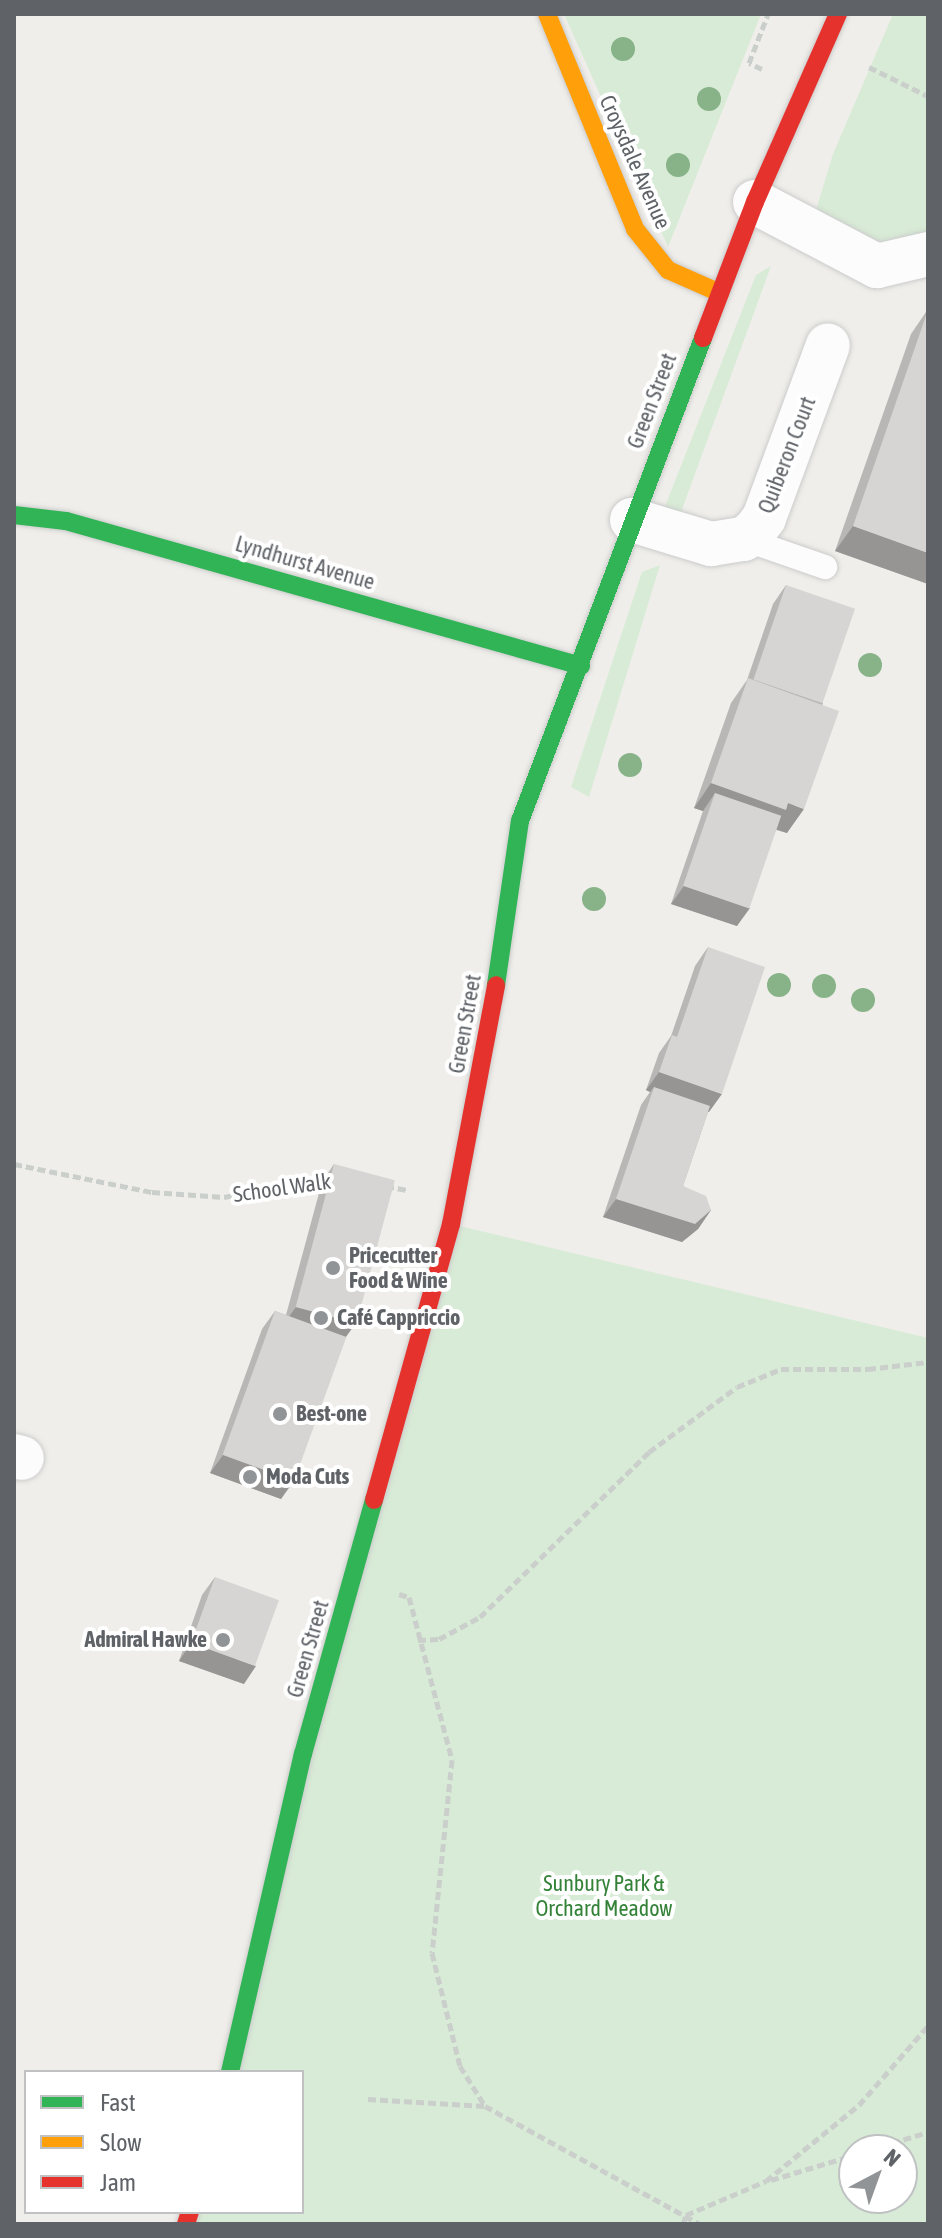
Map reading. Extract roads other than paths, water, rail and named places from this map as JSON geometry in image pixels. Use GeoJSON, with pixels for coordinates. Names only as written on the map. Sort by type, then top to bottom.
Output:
{"type":"FeatureCollection","features":[{"type":"Feature","properties":{"kind":"street","name":"Croysdale Avenue"},"geometry":{"type":"LineString","coordinates":[[547,14],[635,229],[668,270],[720,293]]}},
{"type":"Feature","properties":{"kind":"street","name":"Green Street"},"geometry":{"type":"LineString","coordinates":[[230,2070],[303,1754],[456,1196],[487,1042],[520,821],[755,202],[838,14]]}},
{"type":"Feature","properties":{"kind":"street"},"geometry":{"type":"LineString","coordinates":[[755,202],[877,266],[928,254]]}},
{"type":"Feature","properties":{"kind":"street","name":"Quiberon Court"},"geometry":{"type":"LineString","coordinates":[[632,520],[711,544],[744,539],[764,518],[828,345]]}},
{"type":"Feature","properties":{"kind":"street","name":"Lyndhurst Avenue"},"geometry":{"type":"LineString","coordinates":[[14,515],[66,521],[581,666]]}},
{"type":"Feature","properties":{"kind":"lane"},"geometry":{"type":"LineString","coordinates":[[744,539],[825,567]]}},
{"type":"Feature","properties":{"kind":"place","name":"Pricecutter Food & Wine"},"geometry":{"type":"Point","coordinates":[333,1268]}},
{"type":"Feature","properties":{"kind":"place","name":"Café Cappriccio"},"geometry":{"type":"Point","coordinates":[321,1318]}},
{"type":"Feature","properties":{"kind":"place","name":"Best-one"},"geometry":{"type":"Point","coordinates":[280,1414]}},
{"type":"Feature","properties":{"kind":"place","name":"Moda Cuts"},"geometry":{"type":"Point","coordinates":[250,1477]}},
{"type":"Feature","properties":{"kind":"place","name":"Admiral Hawke"},"geometry":{"type":"Point","coordinates":[223,1640]}},
{"type":"Feature","properties":{"kind":"park label","name":"Sunbury Park & Orchard Meadow"},"geometry":{"type":"Point","coordinates":[604,1896]}}]}
